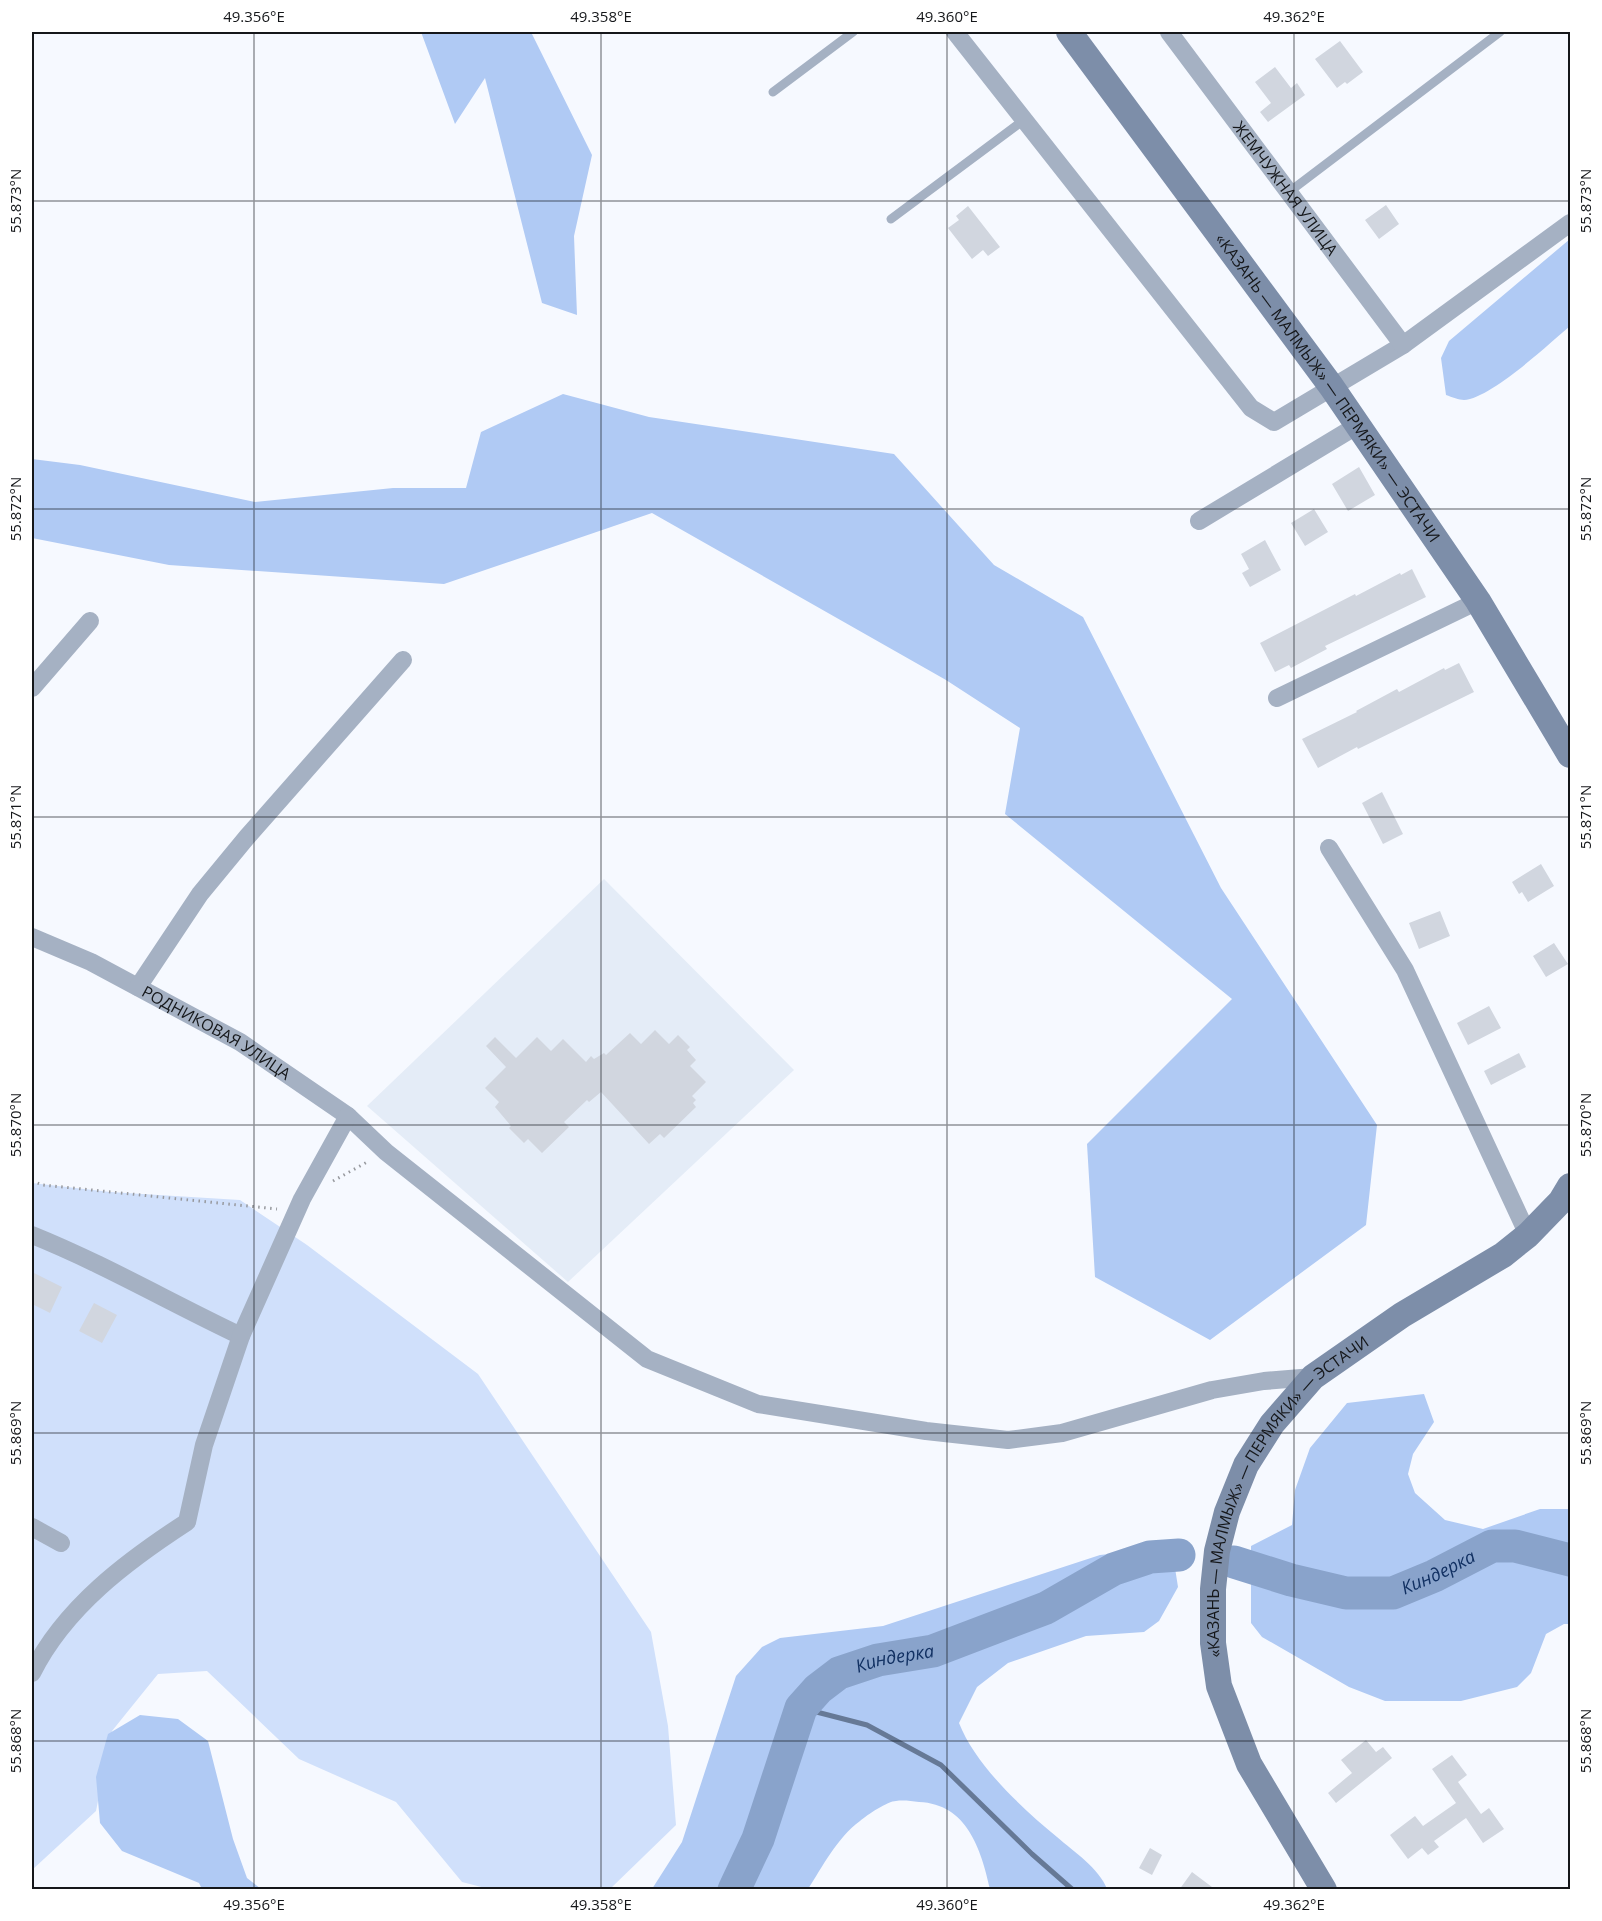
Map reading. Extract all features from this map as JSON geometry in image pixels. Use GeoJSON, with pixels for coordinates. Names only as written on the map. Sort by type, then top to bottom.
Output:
{"type":"FeatureCollection","features":[{"type":"Feature","properties":{"kind":"street"},"geometry":{"type":"LineString","coordinates":[[955,32],[1251,408],[1274,422],[1403,345],[1570,223]]}},
{"type":"Feature","properties":{"kind":"street","name":"«КАЗАНЬ — МАЛМЫЖ» — ПЕРМЯКИ» — ЭСТАЧИ"},"geometry":{"type":"LineString","coordinates":[[1069,32],[1331,386],[1478,601],[1570,755]]}},
{"type":"Feature","properties":{"kind":"street","name":"ЖЕМЧУЖНАЯ УЛИЦА"},"geometry":{"type":"LineString","coordinates":[[1169,32],[1403,345]]}},
{"type":"Feature","properties":{"kind":"street"},"geometry":{"type":"LineString","coordinates":[[1199,521],[1358,425]]}},
{"type":"Feature","properties":{"kind":"street"},"geometry":{"type":"LineString","coordinates":[[1277,698],[1478,601]]}},
{"type":"Feature","properties":{"kind":"street"},"geometry":{"type":"LineString","coordinates":[[32,688],[90,621]]}},
{"type":"Feature","properties":{"kind":"street"},"geometry":{"type":"LineString","coordinates":[[138,987],[200,894],[254,829],[403,660]]}},
{"type":"Feature","properties":{"kind":"street"},"geometry":{"type":"LineString","coordinates":[[1329,849],[1405,970],[1528,1235]]}},
{"type":"Feature","properties":{"kind":"street","name":"РОДНИКОВАЯ УЛИЦА"},"geometry":{"type":"LineString","coordinates":[[32,938],[91,962],[240,1042],[348,1116],[386,1152],[647,1359],[758,1404],[926,1431],[1008,1440],[1062,1433],[1212,1390],[1264,1381],[1313,1377]]}},
{"type":"Feature","properties":{"kind":"street"},"geometry":{"type":"LineString","coordinates":[[32,1673],[74,1611],[139,1553],[187,1521],[204,1444],[241,1336],[302,1199],[348,1116]]}},
{"type":"Feature","properties":{"kind":"street","name":"«КАЗАНЬ — МАЛМЫЖ» — ПЕРМЯКИ» — ЭСТАЧИ"},"geometry":{"type":"LineString","coordinates":[[1324,1890],[1249,1764],[1219,1686],[1213,1643],[1213,1589],[1216,1561],[1227,1512],[1246,1465],[1272,1424],[1313,1377],[1402,1316],[1503,1255],[1528,1235],[1561,1201],[1570,1186]]}},
{"type":"Feature","properties":{"kind":"street"},"geometry":{"type":"LineString","coordinates":[[32,1235],[122,1275],[184,1309],[241,1336]]}},
{"type":"Feature","properties":{"kind":"street"},"geometry":{"type":"LineString","coordinates":[[32,1527],[61,1543]]}},
{"type":"Feature","properties":{"kind":"lane"},"geometry":{"type":"LineString","coordinates":[[773,92],[853,32]]}},
{"type":"Feature","properties":{"kind":"lane"},"geometry":{"type":"LineString","coordinates":[[1289,192],[1500,32]]}},
{"type":"Feature","properties":{"kind":"lane"},"geometry":{"type":"LineString","coordinates":[[891,219],[1024,120]]}},
{"type":"Feature","properties":{"kind":"path"},"geometry":{"type":"LineString","coordinates":[[334,1181],[386,1152]]}},
{"type":"Feature","properties":{"kind":"path"},"geometry":{"type":"LineString","coordinates":[[32,1181],[43,1185],[283,1210],[302,1199]]}},
{"type":"Feature","properties":{"kind":"shaded area"},"geometry":{"type":"Polygon","coordinates":[[[421,32],[531,32],[592,155],[574,236],[577,315],[542,303],[485,78],[455,124],[421,32]]]}},
{"type":"Feature","properties":{"kind":"shaded area"},"geometry":{"type":"Polygon","coordinates":[[[1570,239],[1570,326],[1519,369],[1489,390],[1464,400],[1446,395],[1441,358],[1449,341],[1570,239]]]}},
{"type":"Feature","properties":{"kind":"shaded area"},"geometry":{"type":"Polygon","coordinates":[[[563,394],[649,417],[894,454],[994,565],[1083,617],[1221,888],[1377,1125],[1366,1225],[1210,1340],[1095,1277],[1087,1144],[1232,999],[1005,814],[1020,728],[946,680],[652,513],[444,584],[169,565],[32,538],[32,459],[80,465],[255,502],[393,488],[466,488],[481,432],[563,394]]]}},
{"type":"Feature","properties":{"kind":"shaded area"},"geometry":{"type":"Polygon","coordinates":[[[604,879],[794,1070],[568,1282],[367,1106],[604,879]]]}},
{"type":"Feature","properties":{"kind":"shaded area"},"geometry":{"type":"Polygon","coordinates":[[[32,1183],[110,1192],[240,1200],[307,1245],[478,1374],[651,1632],[668,1726],[676,1825],[610,1889],[493,1890],[462,1882],[396,1802],[299,1759],[207,1671],[158,1674],[112,1731],[96,1811],[32,1870],[32,1183]]]}},
{"type":"Feature","properties":{"kind":"shaded area"},"geometry":{"type":"Polygon","coordinates":[[[1424,1394],[1434,1422],[1413,1454],[1408,1474],[1415,1493],[1445,1520],[1483,1529],[1540,1509],[1570,1509],[1570,1624],[1564,1624],[1546,1634],[1531,1673],[1517,1687],[1461,1701],[1385,1701],[1349,1687],[1262,1637],[1251,1623],[1251,1546],[1292,1525],[1295,1490],[1310,1448],[1347,1403],[1424,1394]]]}},
{"type":"Feature","properties":{"kind":"shaded area"},"geometry":{"type":"Polygon","coordinates":[[[1128,1552],[1175,1568],[1178,1587],[1159,1621],[1144,1632],[1086,1636],[1008,1663],[977,1687],[959,1723],[977,1755],[1001,1785],[1029,1813],[1092,1867],[1107,1889],[990,1889],[976,1844],[960,1820],[949,1811],[935,1805],[901,1801],[883,1806],[867,1815],[852,1828],[831,1853],[808,1889],[652,1889],[682,1842],[736,1676],[762,1647],[780,1638],[883,1626],[1100,1555],[1128,1552]]]}},
{"type":"Feature","properties":{"kind":"shaded area"},"geometry":{"type":"Polygon","coordinates":[[[140,1715],[178,1719],[208,1741],[233,1839],[247,1878],[261,1889],[202,1889],[199,1883],[122,1851],[100,1823],[96,1777],[108,1734],[140,1715]]]}},
{"type":"Feature","properties":{"kind":"building"},"geometry":{"type":"Polygon","coordinates":[[[1340,41],[1363,72],[1347,84],[1345,82],[1337,88],[1315,59],[1340,41]]]}},
{"type":"Feature","properties":{"kind":"building"},"geometry":{"type":"Polygon","coordinates":[[[1275,67],[1291,88],[1297,83],[1305,95],[1268,122],[1260,112],[1271,103],[1255,82],[1275,67]]]}},
{"type":"Feature","properties":{"kind":"building"},"geometry":{"type":"Polygon","coordinates":[[[1386,205],[1399,224],[1379,239],[1365,220],[1386,205]]]}},
{"type":"Feature","properties":{"kind":"building"},"geometry":{"type":"Polygon","coordinates":[[[968,206],[1000,247],[988,256],[983,250],[972,259],[948,228],[959,220],[956,216],[968,206]]]}},
{"type":"Feature","properties":{"kind":"building"},"geometry":{"type":"Polygon","coordinates":[[[1359,467],[1375,495],[1348,511],[1332,484],[1359,467]]]}},
{"type":"Feature","properties":{"kind":"building"},"geometry":{"type":"Polygon","coordinates":[[[1314,509],[1328,532],[1305,546],[1291,523],[1314,509]]]}},
{"type":"Feature","properties":{"kind":"building"},"geometry":{"type":"Polygon","coordinates":[[[1265,540],[1281,570],[1250,587],[1242,573],[1249,569],[1241,554],[1265,540]]]}},
{"type":"Feature","properties":{"kind":"building"},"geometry":{"type":"Polygon","coordinates":[[[1412,569],[1426,597],[1325,646],[1327,649],[1291,668],[1289,665],[1275,672],[1260,643],[1355,594],[1356,596],[1412,569]]]}},
{"type":"Feature","properties":{"kind":"building"},"geometry":{"type":"Polygon","coordinates":[[[1459,663],[1474,692],[1318,768],[1302,739],[1397,689],[1399,692],[1444,668],[1445,670],[1459,663]]]}},
{"type":"Feature","properties":{"kind":"building"},"geometry":{"type":"Polygon","coordinates":[[[1382,792],[1403,834],[1383,844],[1362,803],[1382,792]]]}},
{"type":"Feature","properties":{"kind":"building"},"geometry":{"type":"Polygon","coordinates":[[[1541,864],[1554,886],[1528,902],[1522,892],[1519,894],[1512,882],[1541,864]]]}},
{"type":"Feature","properties":{"kind":"building"},"geometry":{"type":"Polygon","coordinates":[[[1440,911],[1450,936],[1419,949],[1409,923],[1440,911]]]}},
{"type":"Feature","properties":{"kind":"building"},"geometry":{"type":"Polygon","coordinates":[[[1554,943],[1568,964],[1546,977],[1533,956],[1554,943]]]}},
{"type":"Feature","properties":{"kind":"building"},"geometry":{"type":"Polygon","coordinates":[[[1489,1006],[1501,1028],[1468,1045],[1457,1023],[1489,1006]]]}},
{"type":"Feature","properties":{"kind":"building"},"geometry":{"type":"Polygon","coordinates":[[[655,1030],[669,1044],[678,1035],[690,1047],[687,1050],[696,1060],[690,1066],[706,1082],[692,1096],[696,1100],[693,1103],[696,1107],[664,1138],[660,1134],[649,1144],[601,1092],[589,1102],[587,1100],[564,1122],[569,1127],[542,1153],[528,1139],[524,1143],[509,1128],[511,1126],[495,1107],[499,1102],[485,1088],[506,1067],[486,1046],[495,1037],[516,1058],[537,1037],[551,1051],[563,1039],[586,1062],[591,1056],[594,1059],[604,1053],[606,1055],[630,1033],[641,1044],[655,1030]]]}},
{"type":"Feature","properties":{"kind":"building"},"geometry":{"type":"Polygon","coordinates":[[[1519,1053],[1526,1067],[1491,1085],[1484,1071],[1519,1053]]]}},
{"type":"Feature","properties":{"kind":"building"},"geometry":{"type":"Polygon","coordinates":[[[32,1272],[62,1287],[50,1313],[32,1304],[32,1272]]]}},
{"type":"Feature","properties":{"kind":"building"},"geometry":{"type":"Polygon","coordinates":[[[94,1303],[117,1315],[102,1343],[79,1331],[94,1303]]]}},
{"type":"Feature","properties":{"kind":"building"},"geometry":{"type":"Polygon","coordinates":[[[1366,1740],[1376,1752],[1383,1747],[1392,1758],[1336,1803],[1328,1793],[1352,1773],[1341,1760],[1366,1740]]]}},
{"type":"Feature","properties":{"kind":"building"},"geometry":{"type":"Polygon","coordinates":[[[1452,1755],[1467,1775],[1458,1782],[1481,1814],[1489,1808],[1504,1829],[1483,1843],[1466,1818],[1434,1841],[1439,1847],[1428,1855],[1422,1848],[1408,1859],[1390,1835],[1415,1816],[1423,1826],[1456,1803],[1432,1769],[1452,1755]]]}},
{"type":"Feature","properties":{"kind":"building"},"geometry":{"type":"Polygon","coordinates":[[[1150,1848],[1162,1855],[1152,1875],[1139,1868],[1150,1848]]]}},
{"type":"Feature","properties":{"kind":"building"},"geometry":{"type":"Polygon","coordinates":[[[1192,1872],[1216,1890],[1179,1890],[1192,1872]]]}},
{"type":"Feature","properties":{"kind":"waterway","name":"Киндерка"},"geometry":{"type":"LineString","coordinates":[[1234,1562],[1291,1580],[1346,1593],[1393,1593],[1434,1576],[1492,1546],[1515,1546],[1570,1560]]}},
{"type":"Feature","properties":{"kind":"waterway","name":"Киндерка"},"geometry":{"type":"LineString","coordinates":[[734,1890],[758,1839],[801,1708],[818,1689],[839,1673],[878,1660],[933,1651],[1046,1608],[1114,1569],[1150,1557],[1179,1555]]}},
{"type":"Feature","properties":{"kind":"waterway"},"geometry":{"type":"LineString","coordinates":[[801,1708],[867,1725],[941,1765],[1032,1854],[1073,1890]]}}]}
